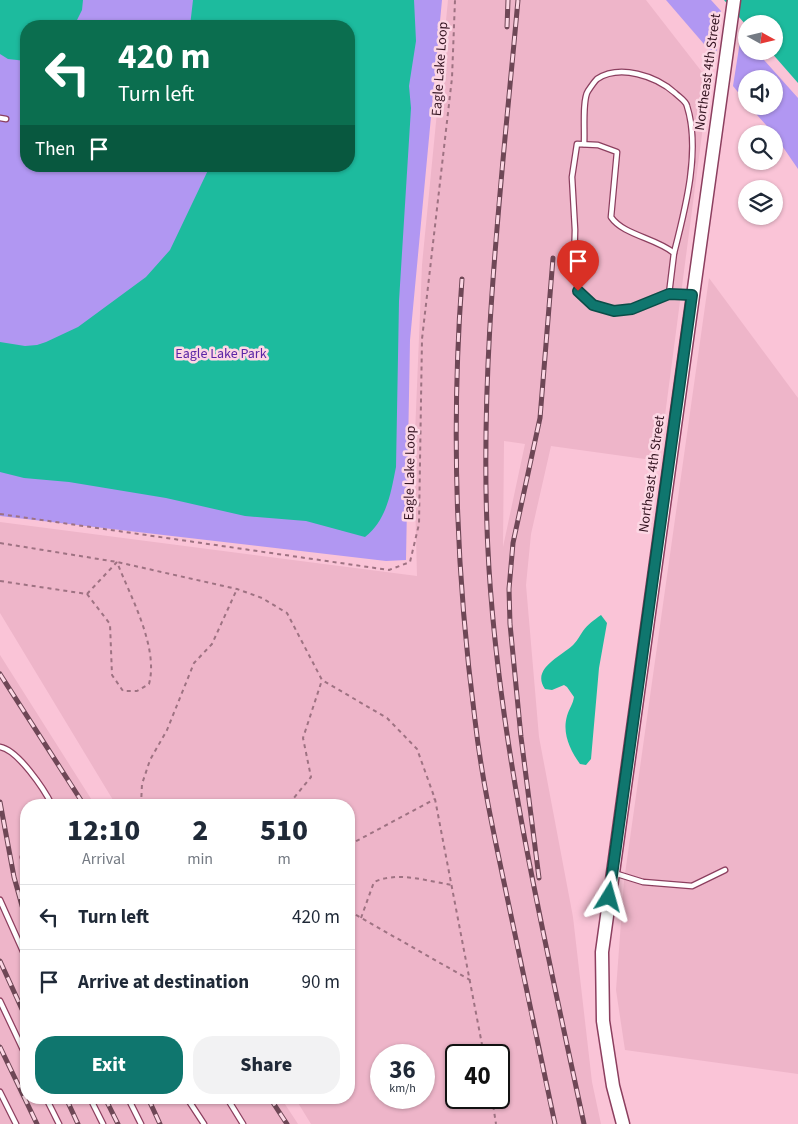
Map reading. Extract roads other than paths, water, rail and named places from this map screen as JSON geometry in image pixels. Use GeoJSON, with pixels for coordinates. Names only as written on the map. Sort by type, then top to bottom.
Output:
{"type":"FeatureCollection","features":[{"type":"Feature","properties":{"kind":"street","name":"Northeast 4th Street"},"geometry":{"type":"LineString","coordinates":[[623,1124],[613,1086],[603,1021],[602,952],[734,0]]}},
{"type":"Feature","properties":{"kind":"lane"},"geometry":{"type":"LineString","coordinates":[[584,144],[586,94],[596,80],[617,72],[640,75],[665,84],[687,104],[691,127],[691,164],[683,216],[674,253],[669,294]]}},
{"type":"Feature","properties":{"kind":"lane"},"geometry":{"type":"LineString","coordinates":[[0,118],[6,119]]}},
{"type":"Feature","properties":{"kind":"lane"},"geometry":{"type":"LineString","coordinates":[[674,253],[664,245],[616,225],[611,217],[617,152],[598,145],[577,144],[572,177],[575,230],[574,267],[578,291],[593,305],[614,311],[632,309],[669,294],[692,295]]}},
{"type":"Feature","properties":{"kind":"lane"},"geometry":{"type":"LineString","coordinates":[[0,747],[5,748],[19,760],[44,789],[49,799]]}},
{"type":"Feature","properties":{"kind":"lane"},"geometry":{"type":"LineString","coordinates":[[612,873],[643,882],[692,886],[725,870]]}},
{"type":"Feature","properties":{"kind":"lane"},"geometry":{"type":"LineString","coordinates":[[0,900],[20,945]]}},
{"type":"Feature","properties":{"kind":"lane"},"geometry":{"type":"LineString","coordinates":[[0,1001],[20,1043]]}},
{"type":"Feature","properties":{"kind":"lane"},"geometry":{"type":"LineString","coordinates":[[0,1092],[16,1124]]}},
{"type":"Feature","properties":{"kind":"lane"},"geometry":{"type":"LineString","coordinates":[[49,1104],[59,1124]]}},
{"type":"Feature","properties":{"kind":"lane"},"geometry":{"type":"LineString","coordinates":[[93,1104],[103,1124]]}},
{"type":"Feature","properties":{"kind":"lane"},"geometry":{"type":"LineString","coordinates":[[131,1104],[141,1124]]}},
{"type":"Feature","properties":{"kind":"lane"},"geometry":{"type":"LineString","coordinates":[[191,1104],[204,1124]]}},
{"type":"Feature","properties":{"kind":"lane"},"geometry":{"type":"LineString","coordinates":[[231,1104],[243,1124]]}},
{"type":"Feature","properties":{"kind":"railway"},"geometry":{"type":"LineString","coordinates":[[507,27],[508,0]]}},
{"type":"Feature","properties":{"kind":"railway"},"geometry":{"type":"LineString","coordinates":[[518,0],[498,213],[488,355],[486,497],[489,569],[503,709],[514,779],[526,848],[584,1124]]}},
{"type":"Feature","properties":{"kind":"railway"},"geometry":{"type":"LineString","coordinates":[[539,878],[521,737],[510,624],[509,589],[513,543],[540,418],[553,258]]}},
{"type":"Feature","properties":{"kind":"railway"},"geometry":{"type":"LineString","coordinates":[[462,279],[456,445],[463,610],[469,665],[481,766],[555,1124]]}},
{"type":"Feature","properties":{"kind":"railway"},"geometry":{"type":"LineString","coordinates":[[0,674],[80,799]]}},
{"type":"Feature","properties":{"kind":"railway"},"geometry":{"type":"LineString","coordinates":[[0,802],[14,877],[20,898]]}},
{"type":"Feature","properties":{"kind":"railway"},"geometry":{"type":"LineString","coordinates":[[0,961],[20,1005]]}},
{"type":"Feature","properties":{"kind":"railway"},"geometry":{"type":"LineString","coordinates":[[0,1047],[20,1089]]}},
{"type":"Feature","properties":{"kind":"railway"},"geometry":{"type":"LineString","coordinates":[[27,1104],[37,1124]]}},
{"type":"Feature","properties":{"kind":"railway"},"geometry":{"type":"LineString","coordinates":[[69,1104],[78,1124]]}},
{"type":"Feature","properties":{"kind":"railway"},"geometry":{"type":"LineString","coordinates":[[108,1104],[118,1124]]}},
{"type":"Feature","properties":{"kind":"railway"},"geometry":{"type":"LineString","coordinates":[[151,1104],[160,1124]]}},
{"type":"Feature","properties":{"kind":"railway"},"geometry":{"type":"LineString","coordinates":[[274,1104],[287,1124]]}},
{"type":"Feature","properties":{"kind":"park label","name":"Eagle Lake Park"},"geometry":{"type":"Point","coordinates":[221,354]}}]}
